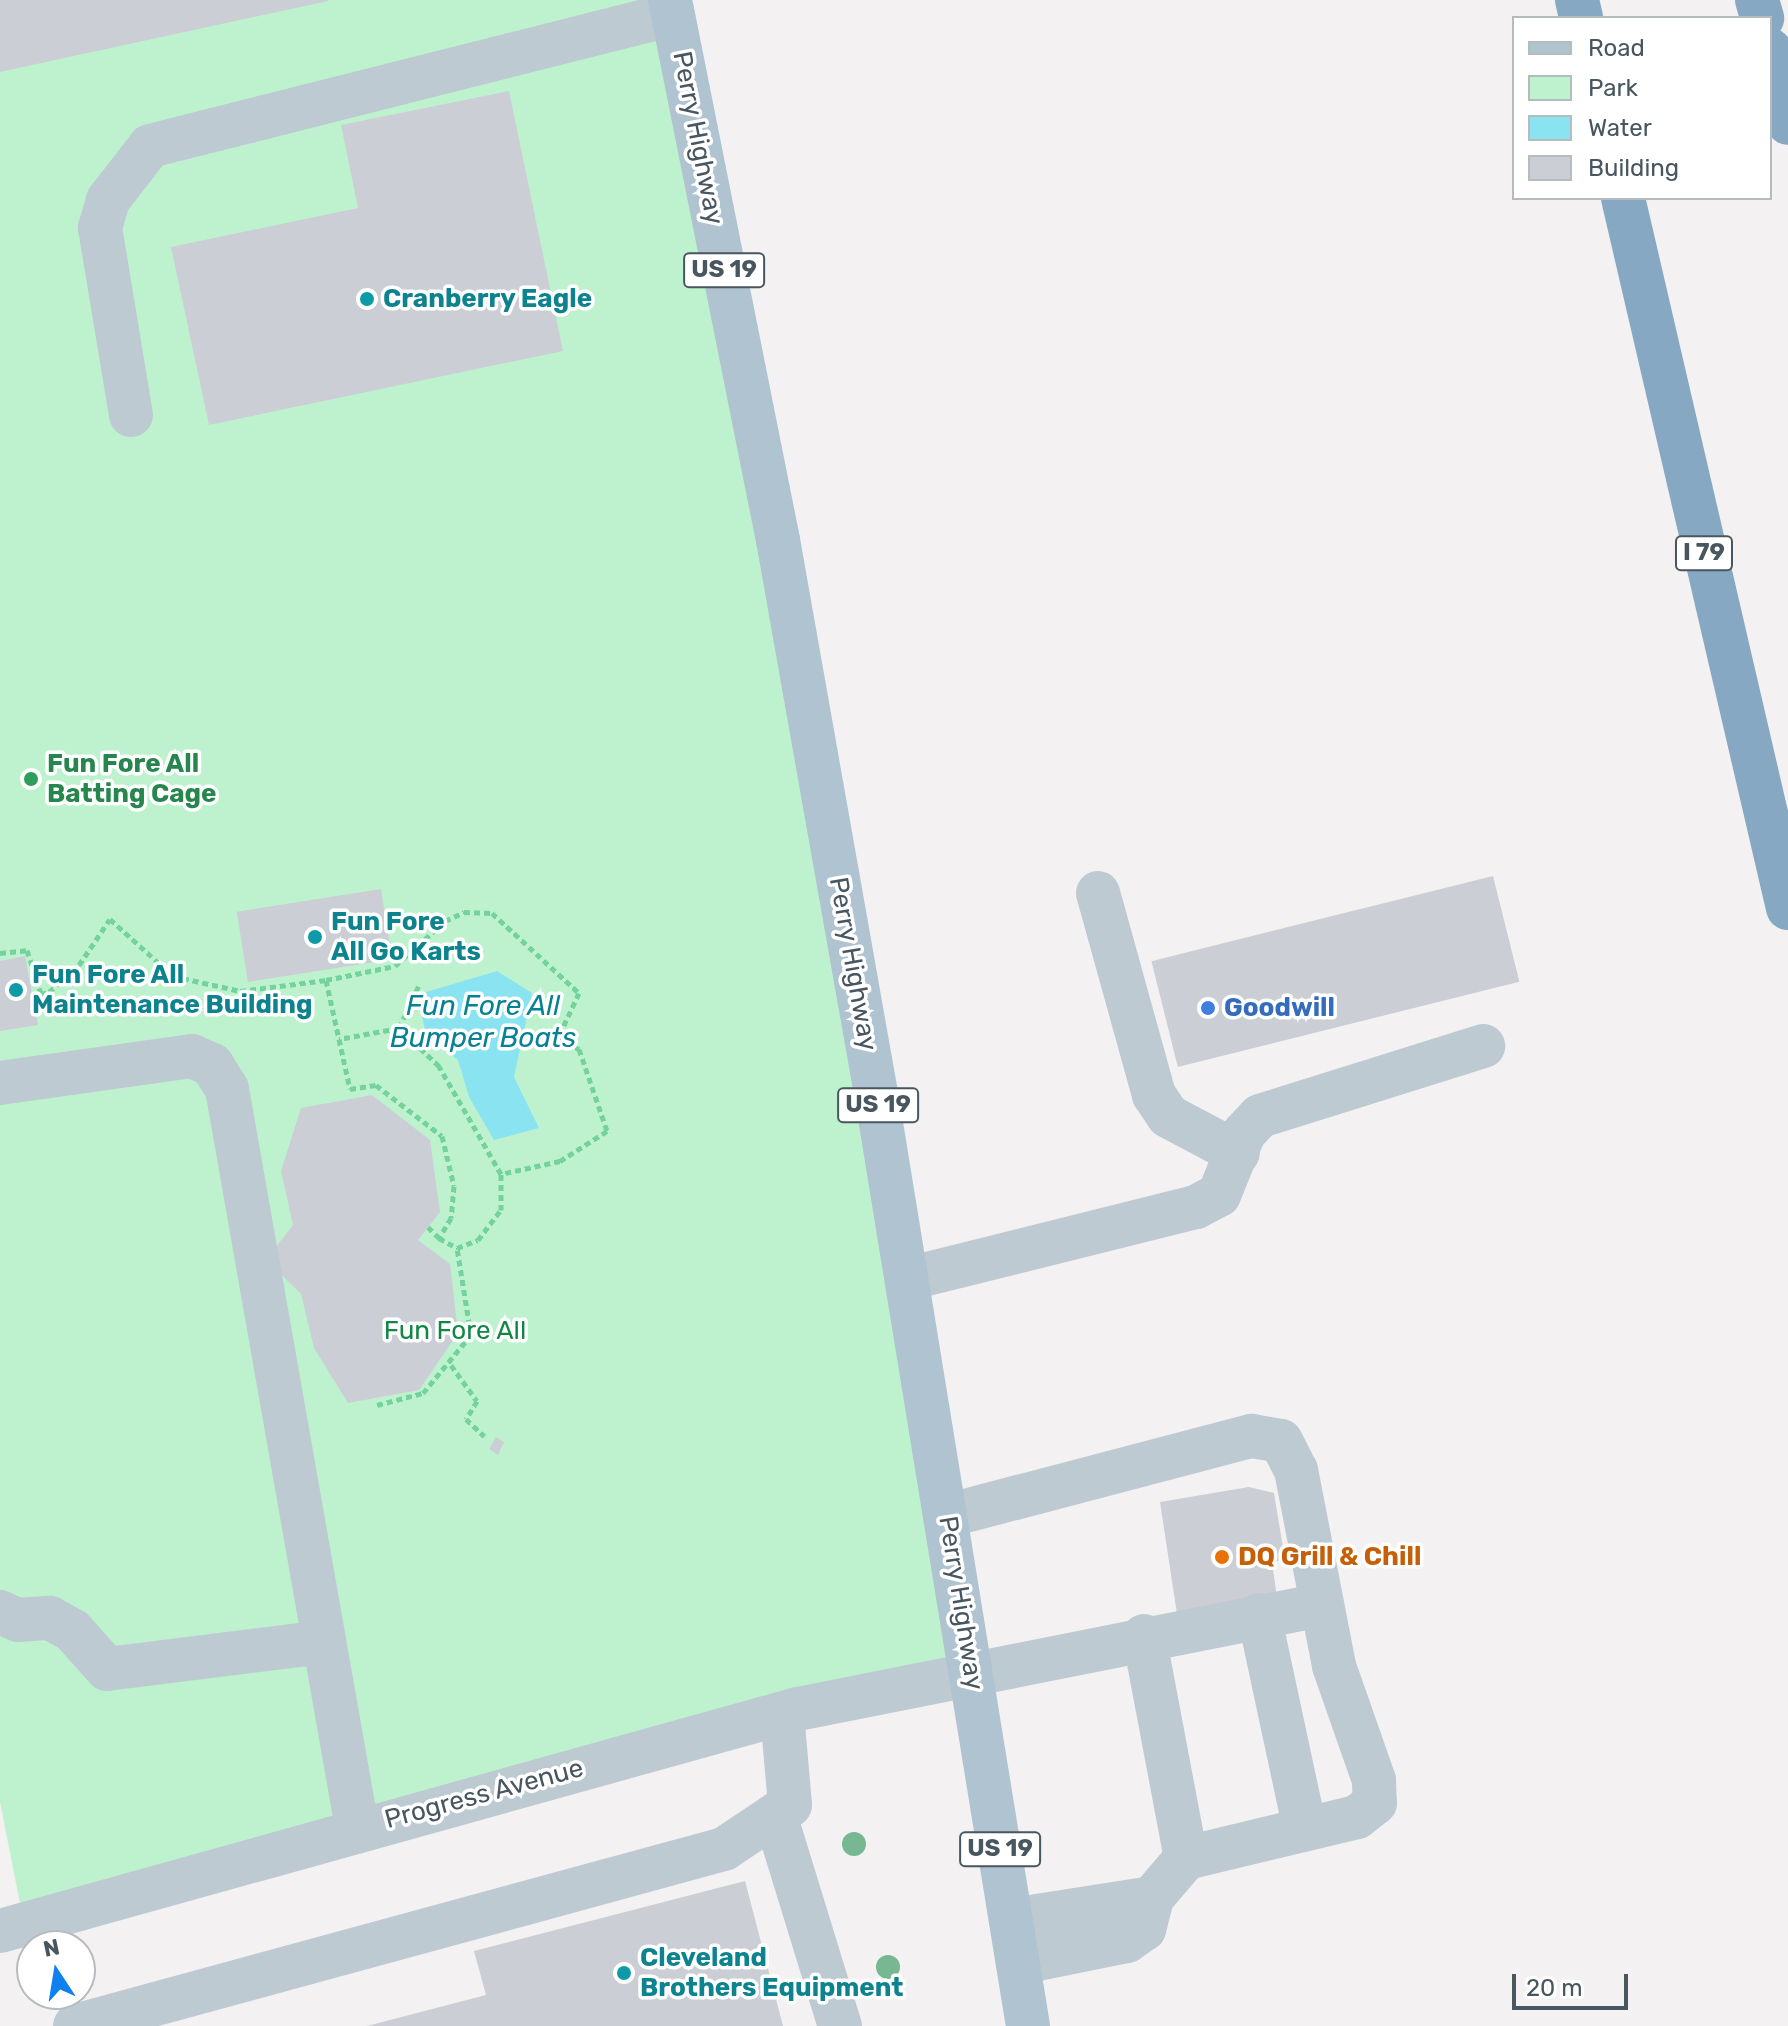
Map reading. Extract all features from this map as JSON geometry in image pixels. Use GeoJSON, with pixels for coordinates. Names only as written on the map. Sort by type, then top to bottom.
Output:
{"type":"FeatureCollection","features":[{"type":"Feature","properties":{"kind":"highway"},"geometry":{"type":"LineString","coordinates":[[1772,58],[1788,123]]}},
{"type":"Feature","properties":{"kind":"highway","name":"I 79"},"geometry":{"type":"LineString","coordinates":[[1623,200],[1788,908]]}},
{"type":"Feature","properties":{"kind":"main road","name":"Perry Highway"},"geometry":{"type":"LineString","coordinates":[[671,7],[778,540],[907,1279],[1028,2026]]}},
{"type":"Feature","properties":{"kind":"street"},"geometry":{"type":"LineString","coordinates":[[131,415],[100,228],[108,200],[150,146],[671,7]]}},
{"type":"Feature","properties":{"kind":"street"},"geometry":{"type":"LineString","coordinates":[[1098,893],[1154,1095],[1168,1116],[1238,1153]]}},
{"type":"Feature","properties":{"kind":"street"},"geometry":{"type":"LineString","coordinates":[[907,1279],[1196,1207],[1219,1195],[1238,1153],[1260,1116],[1483,1046]]}},
{"type":"Feature","properties":{"kind":"street"},"geometry":{"type":"LineString","coordinates":[[0,1083],[192,1056],[212,1065],[227,1089],[357,1828]]}},
{"type":"Feature","properties":{"kind":"street"},"geometry":{"type":"LineString","coordinates":[[946,1516],[1252,1436],[1281,1441],[1296,1470],[1321,1605],[1375,1803],[1357,1817],[1186,1858],[1152,1898],[1144,1929],[1127,1941],[1018,1963]]}},
{"type":"Feature","properties":{"kind":"street","name":"Progress Avenue"},"geometry":{"type":"LineString","coordinates":[[0,1931],[357,1828],[782,1714],[1144,1636],[1321,1605]]}},
{"type":"Feature","properties":{"kind":"street"},"geometry":{"type":"LineString","coordinates":[[0,1612],[18,1620],[50,1618],[73,1631],[107,1669],[323,1642]]}},
{"type":"Feature","properties":{"kind":"street"},"geometry":{"type":"LineString","coordinates":[[1259,1615],[1305,1829]]}},
{"type":"Feature","properties":{"kind":"street"},"geometry":{"type":"LineString","coordinates":[[1144,1636],[1186,1858]]}},
{"type":"Feature","properties":{"kind":"street"},"geometry":{"type":"LineString","coordinates":[[75,2026],[724,1849],[790,1805],[782,1714]]}},
{"type":"Feature","properties":{"kind":"street"},"geometry":{"type":"LineString","coordinates":[[775,1815],[840,2026]]}},
{"type":"Feature","properties":{"kind":"street"},"geometry":{"type":"LineString","coordinates":[[1011,1920],[1152,1898]]}},
{"type":"Feature","properties":{"kind":"path"},"geometry":{"type":"LineString","coordinates":[[0,953],[27,950],[41,994],[49,992],[79,965],[110,919],[173,976],[240,991],[326,980],[395,966],[445,921],[464,912],[492,913],[579,993],[557,1040],[579,1049],[607,1131],[560,1161],[501,1174]]}},
{"type":"Feature","properties":{"kind":"path"},"geometry":{"type":"LineString","coordinates":[[326,980],[350,1089],[376,1085],[442,1136],[454,1186],[451,1218],[439,1238]]}},
{"type":"Feature","properties":{"kind":"path"},"geometry":{"type":"LineString","coordinates":[[399,1028],[420,983]]}},
{"type":"Feature","properties":{"kind":"path"},"geometry":{"type":"LineString","coordinates":[[339,1039],[399,1028]]}},
{"type":"Feature","properties":{"kind":"path"},"geometry":{"type":"LineString","coordinates":[[399,1028],[439,1066],[501,1174],[501,1210],[478,1240],[457,1248],[439,1238],[428,1227]]}},
{"type":"Feature","properties":{"kind":"path"},"geometry":{"type":"LineString","coordinates":[[377,1405],[423,1393],[451,1365],[471,1335],[457,1248]]}},
{"type":"Feature","properties":{"kind":"path"},"geometry":{"type":"LineString","coordinates":[[451,1365],[477,1401],[466,1419],[484,1436]]}},
{"type":"Feature","properties":{"kind":"green space","name":"Fun Fore All"},"geometry":{"type":"Polygon","coordinates":[[[0,0],[664,0],[972,1672],[24,1924],[0,1802],[0,0]]]}},
{"type":"Feature","properties":{"kind":"water","name":"Fun Fore All Bumper Boats"},"geometry":{"type":"Polygon","coordinates":[[[497,971],[532,993],[514,1077],[539,1128],[494,1140],[469,1097],[458,1060],[426,1034],[419,1002],[423,993],[497,971]]]}},
{"type":"Feature","properties":{"kind":"building"},"geometry":{"type":"Polygon","coordinates":[[[0,0],[328,0],[328,1],[0,72],[0,0]]]}},
{"type":"Feature","properties":{"kind":"building","name":"Cranberry Eagle"},"geometry":{"type":"Polygon","coordinates":[[[509,91],[563,351],[209,425],[171,247],[358,208],[341,125],[509,91]]]}},
{"type":"Feature","properties":{"kind":"building"},"geometry":{"type":"Polygon","coordinates":[[[1493,876],[1519,982],[1178,1067],[1151,961],[1493,876]]]}},
{"type":"Feature","properties":{"kind":"building","name":"Fun Fore All Go Karts"},"geometry":{"type":"Polygon","coordinates":[[[381,889],[392,959],[248,982],[237,912],[381,889]]]}},
{"type":"Feature","properties":{"kind":"building","name":"Fun Fore All Maintenance Building"},"geometry":{"type":"Polygon","coordinates":[[[25,956],[38,1025],[0,1031],[0,961],[25,956]]]}},
{"type":"Feature","properties":{"kind":"building"},"geometry":{"type":"Polygon","coordinates":[[[372,1095],[430,1140],[440,1212],[418,1240],[450,1264],[458,1333],[419,1390],[348,1403],[314,1348],[301,1294],[266,1260],[293,1225],[281,1171],[301,1108],[372,1095]]]}},
{"type":"Feature","properties":{"kind":"building"},"geometry":{"type":"Polygon","coordinates":[[[496,1437],[504,1442],[498,1455],[489,1449],[496,1437]]]}},
{"type":"Feature","properties":{"kind":"building"},"geometry":{"type":"Polygon","coordinates":[[[1249,1487],[1274,1493],[1285,1560],[1272,1562],[1277,1598],[1177,1614],[1160,1502],[1249,1487]]]}},
{"type":"Feature","properties":{"kind":"building","name":"Cleveland Brothers Equipment"},"geometry":{"type":"Polygon","coordinates":[[[745,1881],[783,2026],[367,2026],[486,1995],[474,1951],[745,1881]]]}},
{"type":"Feature","properties":{"kind":"place","name":"Cranberry Eagle"},"geometry":{"type":"Point","coordinates":[367,299]}},
{"type":"Feature","properties":{"kind":"place","name":"Fun Fore All Batting Cage"},"geometry":{"type":"Point","coordinates":[31,779]}},
{"type":"Feature","properties":{"kind":"place","name":"Fun Fore All Go Karts"},"geometry":{"type":"Point","coordinates":[315,937]}},
{"type":"Feature","properties":{"kind":"place","name":"Fun Fore All Maintenance Building"},"geometry":{"type":"Point","coordinates":[16,990]}},
{"type":"Feature","properties":{"kind":"place","name":"Goodwill"},"geometry":{"type":"Point","coordinates":[1208,1008]}},
{"type":"Feature","properties":{"kind":"place","name":"DQ Grill & Chill"},"geometry":{"type":"Point","coordinates":[1222,1557]}},
{"type":"Feature","properties":{"kind":"place","name":"Cleveland Brothers Equipment"},"geometry":{"type":"Point","coordinates":[624,1973]}}]}
